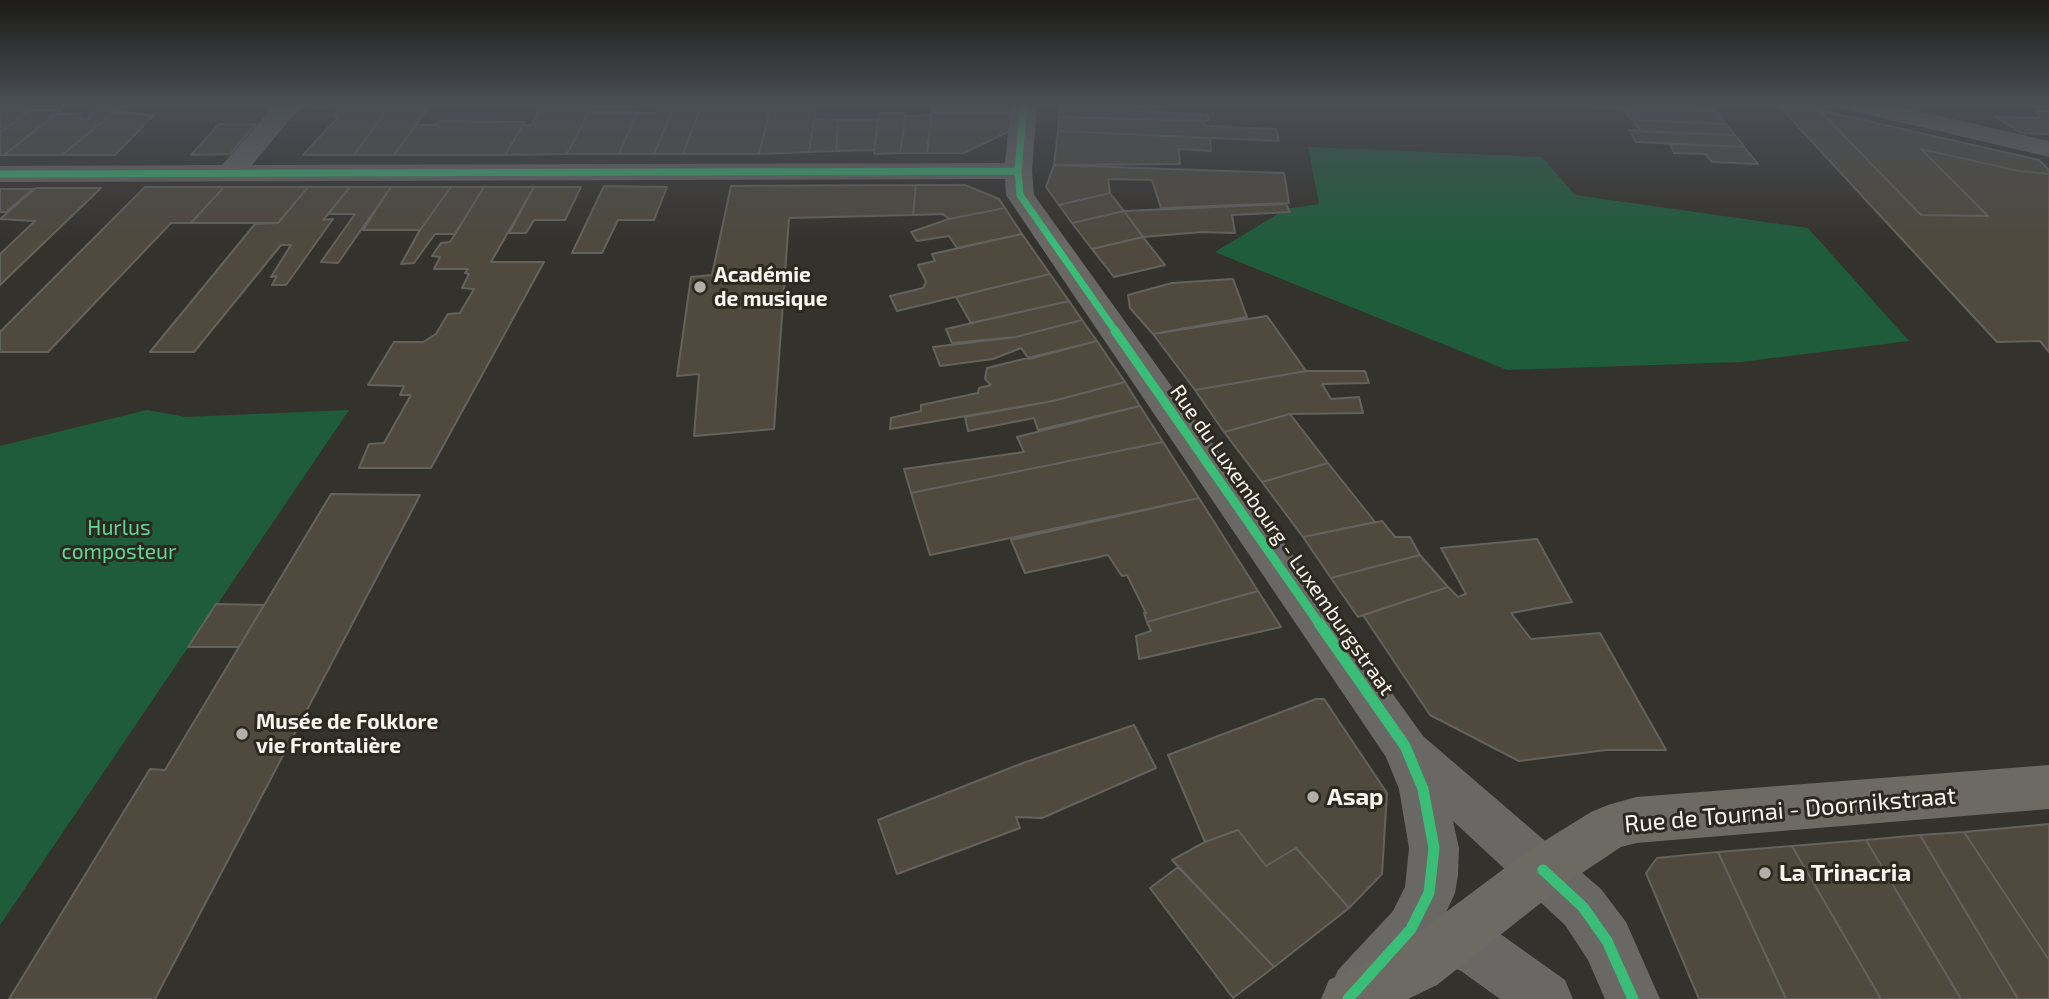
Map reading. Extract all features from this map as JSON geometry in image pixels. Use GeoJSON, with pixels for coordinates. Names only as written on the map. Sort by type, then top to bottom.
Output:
{"type":"FeatureCollection","features":[{"type":"Feature","properties":{"kind":"street"},"geometry":{"type":"LineString","coordinates":[[229,174],[249,151]]}},
{"type":"Feature","properties":{"kind":"street","name":"Rue du Luxembourg - Luxemburgstraat"},"geometry":{"type":"LineString","coordinates":[[1020,151],[1020,195],[1035,219],[1405,746],[1423,789],[1431,821],[1433,875],[1429,893],[1412,929],[1348,999]]}},
{"type":"Feature","properties":{"kind":"street"},"geometry":{"type":"LineString","coordinates":[[0,174],[1018,171]]}},
{"type":"Feature","properties":{"kind":"street","name":"Rue du Luxembourg - Luxemburgstraat"},"geometry":{"type":"LineString","coordinates":[[1405,746],[1583,907],[1607,940],[1633,999]]}},
{"type":"Feature","properties":{"kind":"street","name":"Rue de Tournai - Doornikstraat"},"geometry":{"type":"LineString","coordinates":[[1348,999],[1418,966],[1543,870],[1608,828],[1636,820],[2049,788]]}},
{"type":"Feature","properties":{"kind":"street"},"geometry":{"type":"LineString","coordinates":[[1453,941],[1480,952],[1546,999]]}},
{"type":"Feature","properties":{"kind":"green space"},"geometry":{"type":"Polygon","coordinates":[[[1309,151],[1393,151],[1542,157],[1575,195],[1808,228],[1909,341],[1741,362],[1507,370],[1215,252],[1286,209],[1319,204],[1309,151]]]}},
{"type":"Feature","properties":{"kind":"green space","name":"Hurlus composteur"},"geometry":{"type":"Polygon","coordinates":[[[147,410],[186,417],[349,410],[0,925],[0,446],[147,410]]]}},
{"type":"Feature","properties":{"kind":"building"},"geometry":{"type":"Polygon","coordinates":[[[9,151],[67,151],[62,155],[4,155],[9,151]]]}},
{"type":"Feature","properties":{"kind":"building"},"geometry":{"type":"Polygon","coordinates":[[[67,151],[119,151],[115,155],[62,155],[67,151]]]}},
{"type":"Feature","properties":{"kind":"building"},"geometry":{"type":"Polygon","coordinates":[[[195,151],[233,151],[230,154],[191,155],[195,151]]]}},
{"type":"Feature","properties":{"kind":"building"},"geometry":{"type":"Polygon","coordinates":[[[307,151],[357,151],[354,155],[303,155],[307,151]]]}},
{"type":"Feature","properties":{"kind":"building"},"geometry":{"type":"Polygon","coordinates":[[[357,151],[397,151],[394,155],[354,155],[357,151]]]}},
{"type":"Feature","properties":{"kind":"building"},"geometry":{"type":"Polygon","coordinates":[[[397,151],[508,151],[505,155],[394,155],[397,151]]]}},
{"type":"Feature","properties":{"kind":"building"},"geometry":{"type":"Polygon","coordinates":[[[508,151],[569,151],[567,154],[505,155],[508,151]]]}},
{"type":"Feature","properties":{"kind":"building"},"geometry":{"type":"Polygon","coordinates":[[[569,151],[620,151],[619,154],[567,154],[569,151]]]}},
{"type":"Feature","properties":{"kind":"building"},"geometry":{"type":"Polygon","coordinates":[[[620,151],[655,151],[654,154],[619,154],[620,151]]]}},
{"type":"Feature","properties":{"kind":"building"},"geometry":{"type":"Polygon","coordinates":[[[655,151],[684,151],[683,154],[654,154],[655,151]]]}},
{"type":"Feature","properties":{"kind":"building"},"geometry":{"type":"Polygon","coordinates":[[[684,151],[760,151],[759,154],[683,154],[684,151]]]}},
{"type":"Feature","properties":{"kind":"building"},"geometry":{"type":"Polygon","coordinates":[[[760,151],[809,151],[809,152],[759,154],[760,151]]]}},
{"type":"Feature","properties":{"kind":"building"},"geometry":{"type":"Polygon","coordinates":[[[874,151],[900,151],[900,153],[874,154],[874,151]]]}},
{"type":"Feature","properties":{"kind":"building"},"geometry":{"type":"Polygon","coordinates":[[[900,151],[927,151],[927,153],[900,153],[900,151]]]}},
{"type":"Feature","properties":{"kind":"building"},"geometry":{"type":"Polygon","coordinates":[[[927,151],[969,151],[964,153],[927,153],[927,151]]]}},
{"type":"Feature","properties":{"kind":"building"},"geometry":{"type":"Polygon","coordinates":[[[1056,151],[1179,151],[1180,164],[1054,165],[1056,151]]]}},
{"type":"Feature","properties":{"kind":"building"},"geometry":{"type":"Polygon","coordinates":[[[1673,151],[1747,151],[1758,164],[1712,162],[1705,154],[1674,153],[1673,151]]]}},
{"type":"Feature","properties":{"kind":"building"},"geometry":{"type":"Polygon","coordinates":[[[1820,151],[1858,151],[1921,215],[1988,216],[1923,151],[2019,171],[2049,174],[2049,352],[2040,341],[1997,342],[1820,151]]]}},
{"type":"Feature","properties":{"kind":"building"},"geometry":{"type":"Polygon","coordinates":[[[1858,151],[1923,151],[1988,216],[1921,215],[1858,151]]]}},
{"type":"Feature","properties":{"kind":"building"},"geometry":{"type":"Polygon","coordinates":[[[1928,151],[1998,151],[2039,160],[2049,170],[2049,174],[2019,171],[1928,151]]]}},
{"type":"Feature","properties":{"kind":"building"},"geometry":{"type":"Polygon","coordinates":[[[1054,165],[1284,173],[1289,203],[1161,208],[1152,180],[1108,179],[1110,193],[1059,205],[1046,187],[1054,165]]]}},
{"type":"Feature","properties":{"kind":"building"},"geometry":{"type":"Polygon","coordinates":[[[916,185],[965,185],[999,199],[1005,208],[949,219],[943,214],[913,215],[916,185]]]}},
{"type":"Feature","properties":{"kind":"building"},"geometry":{"type":"Polygon","coordinates":[[[916,185],[913,215],[789,218],[774,429],[694,436],[699,374],[677,376],[691,277],[712,275],[731,186],[916,185]]]}},
{"type":"Feature","properties":{"kind":"building"},"geometry":{"type":"Polygon","coordinates":[[[604,186],[667,187],[654,220],[618,220],[602,253],[572,253],[604,186]]]}},
{"type":"Feature","properties":{"kind":"building"},"geometry":{"type":"Polygon","coordinates":[[[145,187],[224,187],[191,223],[171,223],[48,352],[0,352],[0,332],[145,187]]]}},
{"type":"Feature","properties":{"kind":"building"},"geometry":{"type":"Polygon","coordinates":[[[224,187],[308,187],[278,223],[191,223],[224,187]]]}},
{"type":"Feature","properties":{"kind":"building"},"geometry":{"type":"Polygon","coordinates":[[[308,187],[350,187],[323,220],[333,219],[286,285],[272,285],[277,276],[271,277],[291,245],[281,245],[194,352],[150,352],[255,224],[278,223],[308,187]]]}},
{"type":"Feature","properties":{"kind":"building"},"geometry":{"type":"Polygon","coordinates":[[[350,187],[391,187],[338,263],[321,262],[355,214],[328,214],[350,187]]]}},
{"type":"Feature","properties":{"kind":"building"},"geometry":{"type":"Polygon","coordinates":[[[391,187],[451,187],[420,230],[363,230],[391,187]]]}},
{"type":"Feature","properties":{"kind":"building"},"geometry":{"type":"Polygon","coordinates":[[[451,187],[484,187],[455,234],[435,234],[414,263],[401,264],[420,230],[451,187]]]}},
{"type":"Feature","properties":{"kind":"building"},"geometry":{"type":"Polygon","coordinates":[[[484,187],[534,187],[491,262],[544,262],[431,468],[359,468],[369,444],[384,443],[411,395],[400,395],[404,386],[368,385],[394,342],[423,342],[436,334],[448,314],[460,313],[474,289],[462,288],[469,274],[465,273],[468,269],[434,269],[440,257],[432,256],[441,243],[450,242],[484,187]]]}},
{"type":"Feature","properties":{"kind":"building"},"geometry":{"type":"Polygon","coordinates":[[[534,187],[581,187],[565,220],[534,220],[526,233],[509,233],[534,187]]]}},
{"type":"Feature","properties":{"kind":"building"},"geometry":{"type":"Polygon","coordinates":[[[36,188],[101,188],[0,285],[0,254],[35,221],[0,219],[36,188]]]}},
{"type":"Feature","properties":{"kind":"building"},"geometry":{"type":"Polygon","coordinates":[[[0,189],[33,189],[6,212],[0,212],[0,189]]]}},
{"type":"Feature","properties":{"kind":"building"},"geometry":{"type":"Polygon","coordinates":[[[1110,193],[1124,211],[1072,223],[1059,205],[1110,193]]]}},
{"type":"Feature","properties":{"kind":"building"},"geometry":{"type":"Polygon","coordinates":[[[1286,204],[1290,212],[1232,215],[1235,233],[1202,232],[1143,237],[1124,211],[1286,204]]]}},
{"type":"Feature","properties":{"kind":"building"},"geometry":{"type":"Polygon","coordinates":[[[1005,208],[1022,234],[957,248],[949,236],[917,241],[911,232],[949,219],[1005,208]]]}},
{"type":"Feature","properties":{"kind":"building"},"geometry":{"type":"Polygon","coordinates":[[[1124,211],[1143,237],[1092,249],[1072,223],[1124,211]]]}},
{"type":"Feature","properties":{"kind":"building"},"geometry":{"type":"Polygon","coordinates":[[[1022,234],[1050,274],[897,311],[890,296],[923,288],[926,282],[918,265],[935,261],[932,254],[1022,234]]]}},
{"type":"Feature","properties":{"kind":"building"},"geometry":{"type":"Polygon","coordinates":[[[1143,237],[1165,265],[1114,277],[1092,249],[1143,237]]]}},
{"type":"Feature","properties":{"kind":"building"},"geometry":{"type":"Polygon","coordinates":[[[1050,274],[1069,301],[971,323],[956,297],[1050,274]]]}},
{"type":"Feature","properties":{"kind":"building"},"geometry":{"type":"Polygon","coordinates":[[[1233,279],[1247,317],[1153,334],[1130,308],[1128,295],[1172,283],[1233,279]]]}},
{"type":"Feature","properties":{"kind":"building"},"geometry":{"type":"Polygon","coordinates":[[[1069,301],[1082,320],[1016,337],[952,343],[946,329],[1069,301]]]}},
{"type":"Feature","properties":{"kind":"building"},"geometry":{"type":"Polygon","coordinates":[[[1267,316],[1306,371],[1195,390],[1153,334],[1267,316]]]}},
{"type":"Feature","properties":{"kind":"building"},"geometry":{"type":"Polygon","coordinates":[[[1082,320],[1097,341],[1029,359],[1021,348],[993,359],[940,366],[933,347],[1016,337],[1082,320]]]}},
{"type":"Feature","properties":{"kind":"building"},"geometry":{"type":"Polygon","coordinates":[[[1097,341],[1125,382],[1053,401],[890,429],[891,418],[921,411],[921,405],[978,393],[979,388],[991,385],[985,379],[987,368],[1097,341]]]}},
{"type":"Feature","properties":{"kind":"building"},"geometry":{"type":"Polygon","coordinates":[[[1306,371],[1365,371],[1369,383],[1322,384],[1331,399],[1359,397],[1363,413],[1290,414],[1224,432],[1195,390],[1306,371]]]}},
{"type":"Feature","properties":{"kind":"building"},"geometry":{"type":"Polygon","coordinates":[[[1125,382],[1140,406],[1038,430],[1034,418],[968,431],[965,417],[1053,401],[1125,382]]]}},
{"type":"Feature","properties":{"kind":"building"},"geometry":{"type":"Polygon","coordinates":[[[1140,406],[1163,442],[911,493],[904,469],[1024,452],[1017,437],[1140,406]]]}},
{"type":"Feature","properties":{"kind":"building"},"geometry":{"type":"Polygon","coordinates":[[[1290,414],[1328,463],[1262,482],[1224,432],[1290,414]]]}},
{"type":"Feature","properties":{"kind":"building"},"geometry":{"type":"Polygon","coordinates":[[[1163,442],[1199,498],[930,555],[911,493],[1163,442]]]}},
{"type":"Feature","properties":{"kind":"building"},"geometry":{"type":"Polygon","coordinates":[[[1328,463],[1375,522],[1303,537],[1262,482],[1328,463]]]}},
{"type":"Feature","properties":{"kind":"building"},"geometry":{"type":"Polygon","coordinates":[[[331,494],[420,495],[155,999],[9,999],[150,769],[165,770],[331,494]]]}},
{"type":"Feature","properties":{"kind":"building"},"geometry":{"type":"Polygon","coordinates":[[[1199,498],[1258,591],[1147,622],[1146,613],[1127,575],[1122,576],[1108,555],[1025,573],[1011,540],[1199,498]]]}},
{"type":"Feature","properties":{"kind":"building"},"geometry":{"type":"Polygon","coordinates":[[[1382,521],[1395,537],[1410,537],[1420,555],[1331,578],[1303,537],[1382,521]]]}},
{"type":"Feature","properties":{"kind":"building"},"geometry":{"type":"Polygon","coordinates":[[[1537,539],[1572,602],[1511,613],[1531,639],[1600,633],[1666,750],[1606,750],[1519,761],[1430,715],[1363,615],[1448,587],[1458,597],[1466,594],[1441,548],[1537,539]]]}},
{"type":"Feature","properties":{"kind":"building"},"geometry":{"type":"Polygon","coordinates":[[[1420,555],[1448,587],[1358,617],[1331,578],[1420,555]]]}},
{"type":"Feature","properties":{"kind":"building"},"geometry":{"type":"Polygon","coordinates":[[[1258,591],[1281,627],[1139,659],[1136,636],[1151,631],[1147,622],[1258,591]]]}},
{"type":"Feature","properties":{"kind":"building"},"geometry":{"type":"Polygon","coordinates":[[[216,604],[264,605],[239,647],[188,647],[216,604]]]}},
{"type":"Feature","properties":{"kind":"building"},"geometry":{"type":"Polygon","coordinates":[[[1316,699],[1324,699],[1387,793],[1382,874],[1349,908],[1296,848],[1266,866],[1238,830],[1205,842],[1168,755],[1316,699]]]}},
{"type":"Feature","properties":{"kind":"building"},"geometry":{"type":"Polygon","coordinates":[[[1134,725],[1156,768],[1042,818],[1016,817],[1020,828],[897,874],[878,820],[1023,763],[1134,725]]]}},
{"type":"Feature","properties":{"kind":"building"},"geometry":{"type":"Polygon","coordinates":[[[2049,824],[2049,960],[1964,832],[2049,824]]]}},
{"type":"Feature","properties":{"kind":"building"},"geometry":{"type":"Polygon","coordinates":[[[1238,830],[1266,866],[1296,848],[1349,908],[1274,967],[1172,860],[1205,842],[1238,830]]]}},
{"type":"Feature","properties":{"kind":"building"},"geometry":{"type":"Polygon","coordinates":[[[1964,832],[2049,960],[2049,999],[2018,999],[1920,835],[1964,832]]]}},
{"type":"Feature","properties":{"kind":"building"},"geometry":{"type":"Polygon","coordinates":[[[1920,835],[2018,999],[1961,999],[1866,840],[1920,835]]]}},
{"type":"Feature","properties":{"kind":"building"},"geometry":{"type":"Polygon","coordinates":[[[1866,840],[1961,999],[1881,999],[1792,846],[1866,840]]]}},
{"type":"Feature","properties":{"kind":"building"},"geometry":{"type":"Polygon","coordinates":[[[1792,846],[1881,999],[1786,999],[1718,852],[1792,846]]]}},
{"type":"Feature","properties":{"kind":"building"},"geometry":{"type":"Polygon","coordinates":[[[1718,852],[1786,999],[1699,999],[1646,873],[1657,858],[1718,852]]]}},
{"type":"Feature","properties":{"kind":"building"},"geometry":{"type":"Polygon","coordinates":[[[1178,867],[1274,967],[1233,998],[1150,888],[1178,867]]]}},
{"type":"Feature","properties":{"kind":"cycle path"},"geometry":{"type":"LineString","coordinates":[[1020,151],[1020,195],[1405,746],[1423,789],[1434,848],[1429,893],[1411,929],[1348,999]]}},
{"type":"Feature","properties":{"kind":"cycle path"},"geometry":{"type":"LineString","coordinates":[[0,174],[1018,171]]}},
{"type":"Feature","properties":{"kind":"cycle path"},"geometry":{"type":"LineString","coordinates":[[1543,870],[1583,907],[1607,941],[1633,999]]}},
{"type":"Feature","properties":{"kind":"place","name":"Académie de musique"},"geometry":{"type":"Point","coordinates":[700,287]}},
{"type":"Feature","properties":{"kind":"place","name":"Musée de Folklore vie Frontalière"},"geometry":{"type":"Point","coordinates":[242,734]}},
{"type":"Feature","properties":{"kind":"place","name":"Asap"},"geometry":{"type":"Point","coordinates":[1313,797]}},
{"type":"Feature","properties":{"kind":"place","name":"La Trinacria"},"geometry":{"type":"Point","coordinates":[1765,873]}}]}
